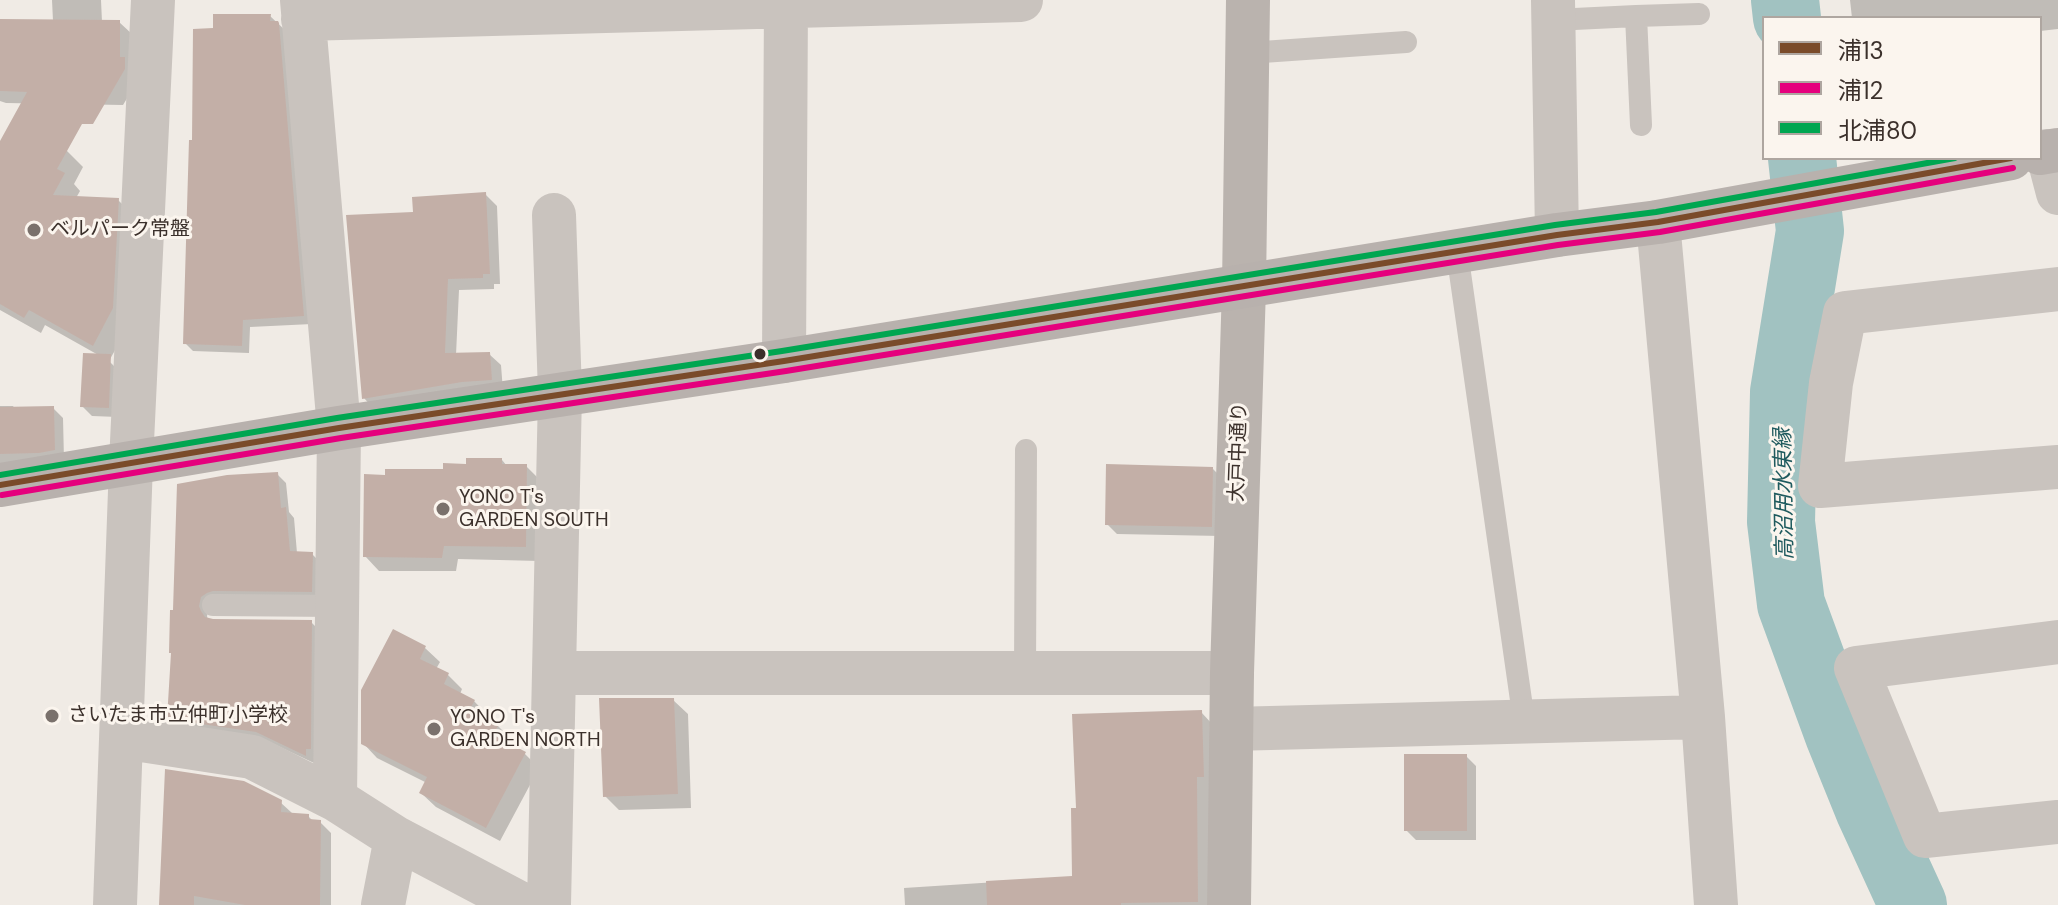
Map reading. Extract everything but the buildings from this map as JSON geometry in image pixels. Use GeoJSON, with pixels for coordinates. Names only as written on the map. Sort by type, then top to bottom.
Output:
{"type":"FeatureCollection","features":[{"type":"Feature","properties":{"kind":"main road"},"geometry":{"type":"LineString","coordinates":[[0,485],[339,428],[784,361],[1557,235],[1658,222],[2000,160]]}},
{"type":"Feature","properties":{"kind":"street"},"geometry":{"type":"LineString","coordinates":[[115,905],[131,463],[153,0]]}},
{"type":"Feature","properties":{"kind":"street"},"geometry":{"type":"LineString","coordinates":[[335,799],[339,428],[302,10],[1021,0]]}},
{"type":"Feature","properties":{"kind":"street","name":"大戸中通り"},"geometry":{"type":"LineString","coordinates":[[1229,905],[1248,0]]}},
{"type":"Feature","properties":{"kind":"street"},"geometry":{"type":"LineString","coordinates":[[784,361],[786,3]]}},
{"type":"Feature","properties":{"kind":"street"},"geometry":{"type":"LineString","coordinates":[[1554,10],[1557,235]]}},
{"type":"Feature","properties":{"kind":"street"},"geometry":{"type":"LineString","coordinates":[[2042,159],[2058,193]]}},
{"type":"Feature","properties":{"kind":"street"},"geometry":{"type":"LineString","coordinates":[[549,905],[560,393],[554,215]]}},
{"type":"Feature","properties":{"kind":"street"},"geometry":{"type":"LineString","coordinates":[[1658,222],[1703,717],[1716,905]]}},
{"type":"Feature","properties":{"kind":"street"},"geometry":{"type":"LineString","coordinates":[[2058,289],[1845,313],[1831,383],[1820,486],[2058,467]]}},
{"type":"Feature","properties":{"kind":"street"},"geometry":{"type":"LineString","coordinates":[[2058,642],[1856,668],[1925,836],[2058,822]]}},
{"type":"Feature","properties":{"kind":"street"},"geometry":{"type":"LineString","coordinates":[[554,673],[1232,673]]}},
{"type":"Feature","properties":{"kind":"street"},"geometry":{"type":"LineString","coordinates":[[1231,729],[1703,717]]}},
{"type":"Feature","properties":{"kind":"street"},"geometry":{"type":"LineString","coordinates":[[122,737],[252,757],[335,799],[396,838],[523,905]]}},
{"type":"Feature","properties":{"kind":"street"},"geometry":{"type":"LineString","coordinates":[[383,905],[396,838]]}},
{"type":"Feature","properties":{"kind":"lane"},"geometry":{"type":"LineString","coordinates":[[1554,10],[1636,16],[1699,14]]}},
{"type":"Feature","properties":{"kind":"lane"},"geometry":{"type":"LineString","coordinates":[[1636,16],[1641,125]]}},
{"type":"Feature","properties":{"kind":"lane"},"geometry":{"type":"LineString","coordinates":[[1248,53],[1406,42]]}},
{"type":"Feature","properties":{"kind":"lane"},"geometry":{"type":"LineString","coordinates":[[1457,252],[1524,721]]}},
{"type":"Feature","properties":{"kind":"lane"},"geometry":{"type":"LineString","coordinates":[[1025,673],[1026,450]]}},
{"type":"Feature","properties":{"kind":"lane"},"geometry":{"type":"LineString","coordinates":[[213,605],[337,606]]}},
{"type":"Feature","properties":{"kind":"waterway","name":"高沼用水東縁"},"geometry":{"type":"LineString","coordinates":[[1785,0],[1787,16]]}},
{"type":"Feature","properties":{"kind":"waterway","name":"高沼用水東縁"},"geometry":{"type":"LineString","coordinates":[[1802,160],[1810,231],[1784,392],[1781,522],[1791,604],[1839,735],[1913,905]]}},
{"type":"Feature","properties":{"kind":"transit line","name":"北浦80"},"geometry":{"type":"LineString","coordinates":[[0,475],[337,418],[782,351],[1555,225],[1656,212],[1944,160]]}},
{"type":"Feature","properties":{"kind":"transit line","name":"浦13"},"geometry":{"type":"LineString","coordinates":[[0,485],[339,428],[784,361],[1557,235],[1658,222],[2000,160]]}},
{"type":"Feature","properties":{"kind":"transit line","name":"浦12"},"geometry":{"type":"LineString","coordinates":[[2,495],[341,438],[786,371],[1558,245],[1660,232],[2013,168]]}},
{"type":"Feature","properties":{"kind":"place","name":"ベルパーク常盤"},"geometry":{"type":"Point","coordinates":[34,230]}},
{"type":"Feature","properties":{"kind":"place","name":"YONO T's GARDEN SOUTH"},"geometry":{"type":"Point","coordinates":[443,509]}},
{"type":"Feature","properties":{"kind":"place","name":"さいたま市立仲町小学校"},"geometry":{"type":"Point","coordinates":[52,716]}},
{"type":"Feature","properties":{"kind":"place","name":"YONO T's GARDEN NORTH"},"geometry":{"type":"Point","coordinates":[434,729]}}]}
